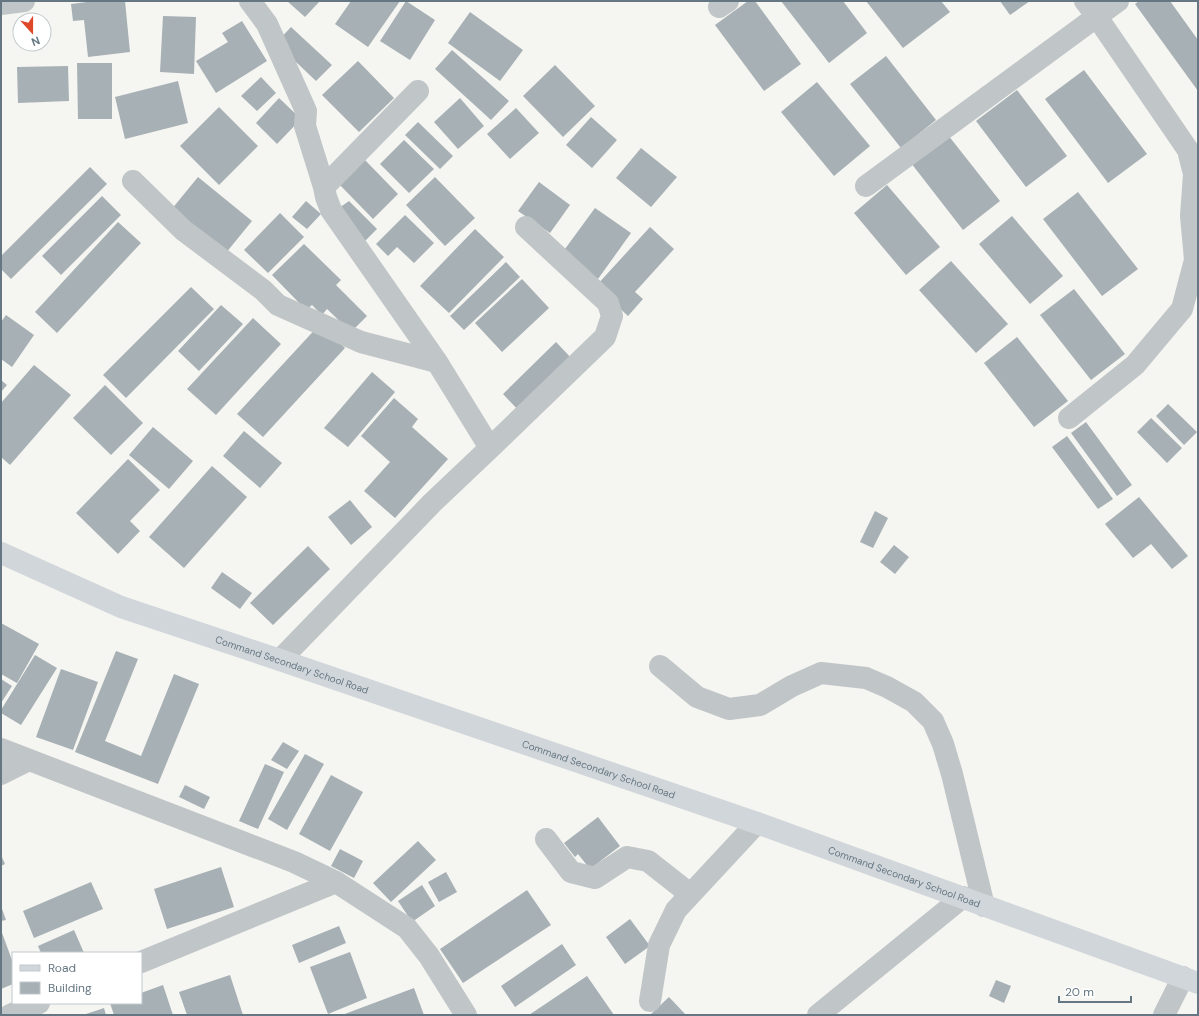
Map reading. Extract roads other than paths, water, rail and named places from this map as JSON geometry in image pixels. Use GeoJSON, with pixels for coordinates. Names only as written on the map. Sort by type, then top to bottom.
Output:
{"type":"FeatureCollection","features":[{"type":"Feature","properties":{"kind":"main road","name":"Command Secondary School Road"},"geometry":{"type":"LineString","coordinates":[[1,552],[121,607],[757,823],[1190,980]]}},
{"type":"Feature","properties":{"kind":"street"},"geometry":{"type":"LineString","coordinates":[[1,4],[24,1]]}},
{"type":"Feature","properties":{"kind":"street"},"geometry":{"type":"LineString","coordinates":[[250,1],[267,24],[306,110],[305,126],[331,210],[437,362],[490,448]]}},
{"type":"Feature","properties":{"kind":"street"},"geometry":{"type":"LineString","coordinates":[[866,186],[1091,9],[1118,1]]}},
{"type":"Feature","properties":{"kind":"street"},"geometry":{"type":"LineString","coordinates":[[1069,418],[1135,365],[1182,309],[1196,260],[1191,216],[1194,174],[1188,150],[1091,9]]}},
{"type":"Feature","properties":{"kind":"street"},"geometry":{"type":"LineString","coordinates":[[324,187],[418,91]]}},
{"type":"Feature","properties":{"kind":"street"},"geometry":{"type":"LineString","coordinates":[[133,181],[183,230],[263,290],[278,305],[361,342],[437,362]]}},
{"type":"Feature","properties":{"kind":"street"},"geometry":{"type":"LineString","coordinates":[[280,660],[432,504],[605,337],[612,316],[608,303],[526,228]]}},
{"type":"Feature","properties":{"kind":"street"},"geometry":{"type":"LineString","coordinates":[[660,666],[697,697],[729,708],[760,705],[792,686],[821,673],[866,678],[887,687],[914,702],[933,721],[943,744],[952,774],[984,906]]}},
{"type":"Feature","properties":{"kind":"street"},"geometry":{"type":"LineString","coordinates":[[1,749],[294,862],[336,882],[407,928],[429,956],[466,1015]]}},
{"type":"Feature","properties":{"kind":"street"},"geometry":{"type":"LineString","coordinates":[[1,774],[29,760]]}},
{"type":"Feature","properties":{"kind":"street"},"geometry":{"type":"LineString","coordinates":[[650,1001],[659,945],[676,910],[757,823]]}},
{"type":"Feature","properties":{"kind":"street"},"geometry":{"type":"LineString","coordinates":[[546,839],[571,872],[595,878],[627,857],[648,861],[690,894]]}},
{"type":"Feature","properties":{"kind":"street"},"geometry":{"type":"LineString","coordinates":[[142,962],[336,882]]}},
{"type":"Feature","properties":{"kind":"street"},"geometry":{"type":"LineString","coordinates":[[818,1015],[963,897]]}},
{"type":"Feature","properties":{"kind":"street"},"geometry":{"type":"LineString","coordinates":[[1164,1015],[1190,980]]}},
{"type":"Feature","properties":{"kind":"street"},"geometry":{"type":"LineString","coordinates":[[10,1015],[37,1004]]}}]}
